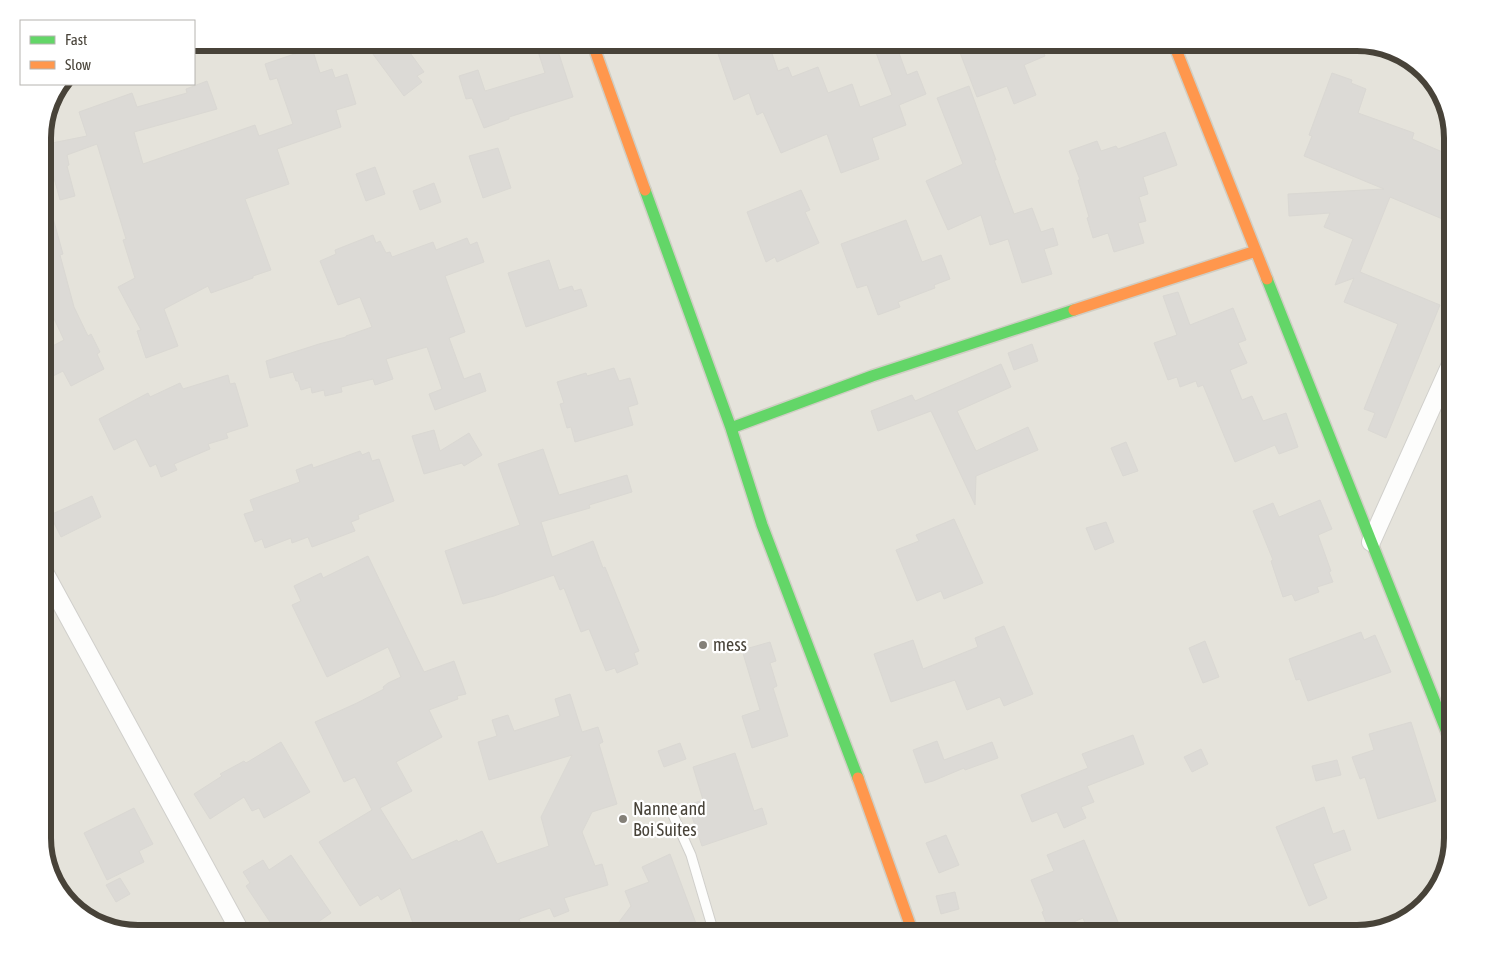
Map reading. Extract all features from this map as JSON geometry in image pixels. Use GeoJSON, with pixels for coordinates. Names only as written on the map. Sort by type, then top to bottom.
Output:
{"type":"FeatureCollection","features":[{"type":"Feature","properties":{"kind":"street"},"geometry":{"type":"LineString","coordinates":[[595,51],[731,428],[762,524],[844,740],[911,925]]}},
{"type":"Feature","properties":{"kind":"street"},"geometry":{"type":"LineString","coordinates":[[1177,51],[1371,542],[1444,719]]}},
{"type":"Feature","properties":{"kind":"street"},"geometry":{"type":"LineString","coordinates":[[731,428],[872,376],[1256,251]]}},
{"type":"Feature","properties":{"kind":"street"},"geometry":{"type":"LineString","coordinates":[[1371,542],[1444,380]]}},
{"type":"Feature","properties":{"kind":"street"},"geometry":{"type":"LineString","coordinates":[[51,585],[236,925]]}},
{"type":"Feature","properties":{"kind":"lane"},"geometry":{"type":"LineString","coordinates":[[673,815],[691,855],[711,925]]}},
{"type":"Feature","properties":{"kind":"shaded area"},"geometry":{"type":"Polygon","coordinates":[[[195,51],[1356,51],[1379,54],[1405,66],[1426,85],[1432,95],[1441,116],[1444,139],[1444,837],[1442,854],[1435,876],[1422,895],[1400,913],[1379,922],[1356,925],[139,925],[127,924],[100,916],[81,903],[63,881],[54,860],[51,843],[51,133],[58,105],[70,85],[195,85],[195,51]]]}},
{"type":"Feature","properties":{"kind":"building"},"geometry":{"type":"Polygon","coordinates":[[[303,51],[313,51],[320,73],[332,69],[335,78],[347,74],[356,104],[336,110],[341,127],[277,149],[289,184],[245,199],[271,270],[211,293],[208,286],[164,309],[178,346],[146,358],[137,331],[141,330],[118,287],[135,278],[123,240],[126,239],[97,144],[67,155],[69,165],[67,166],[75,196],[60,200],[51,167],[51,143],[87,136],[79,112],[132,93],[137,107],[187,93],[186,89],[207,81],[217,109],[134,132],[143,164],[255,125],[259,136],[293,124],[277,78],[270,80],[265,64],[303,51]]]}},
{"type":"Feature","properties":{"kind":"building"},"geometry":{"type":"Polygon","coordinates":[[[371,51],[409,51],[424,72],[417,76],[422,82],[404,96],[371,51]]]}},
{"type":"Feature","properties":{"kind":"building"},"geometry":{"type":"Polygon","coordinates":[[[538,51],[558,51],[573,97],[509,117],[509,119],[484,128],[472,98],[466,99],[459,76],[478,70],[485,91],[545,73],[538,51]]]}},
{"type":"Feature","properties":{"kind":"building"},"geometry":{"type":"Polygon","coordinates":[[[717,51],[771,51],[778,71],[788,67],[792,77],[818,67],[828,93],[852,84],[860,107],[892,95],[875,51],[898,51],[907,75],[917,71],[926,94],[899,105],[906,125],[872,138],[879,159],[841,173],[827,134],[781,153],[763,112],[757,115],[749,93],[734,100],[717,51]]]}},
{"type":"Feature","properties":{"kind":"building"},"geometry":{"type":"Polygon","coordinates":[[[959,51],[1043,51],[1045,56],[1024,65],[1036,95],[1014,104],[1007,86],[977,97],[959,51]]]}},
{"type":"Feature","properties":{"kind":"building"},"geometry":{"type":"Polygon","coordinates":[[[1332,73],[1352,80],[1351,83],[1366,89],[1358,113],[1414,133],[1412,139],[1444,153],[1444,220],[1390,197],[1360,272],[1440,305],[1386,438],[1368,430],[1375,413],[1364,409],[1398,324],[1344,302],[1354,278],[1335,285],[1353,239],[1324,227],[1330,213],[1289,216],[1288,194],[1384,189],[1304,156],[1312,136],[1309,135],[1332,73]]]}},
{"type":"Feature","properties":{"kind":"building"},"geometry":{"type":"Polygon","coordinates":[[[969,86],[1014,214],[1032,208],[1041,232],[1053,228],[1058,245],[1044,249],[1052,274],[1022,283],[1008,239],[990,245],[981,215],[948,230],[926,181],[963,164],[937,98],[969,86]]]}},
{"type":"Feature","properties":{"kind":"building"},"geometry":{"type":"Polygon","coordinates":[[[1165,132],[1177,165],[1143,177],[1148,194],[1139,197],[1146,221],[1138,223],[1144,243],[1114,252],[1108,233],[1093,238],[1078,180],[1080,180],[1069,151],[1097,141],[1101,151],[1116,146],[1118,149],[1165,132]]]}},
{"type":"Feature","properties":{"kind":"building"},"geometry":{"type":"Polygon","coordinates":[[[498,148],[511,188],[483,198],[469,156],[498,148]]]}},
{"type":"Feature","properties":{"kind":"building"},"geometry":{"type":"Polygon","coordinates":[[[375,167],[385,194],[366,201],[356,174],[375,167]]]}},
{"type":"Feature","properties":{"kind":"building"},"geometry":{"type":"Polygon","coordinates":[[[434,183],[441,202],[420,210],[413,191],[434,183]]]}},
{"type":"Feature","properties":{"kind":"building"},"geometry":{"type":"Polygon","coordinates":[[[801,190],[810,210],[805,212],[819,243],[777,262],[775,257],[766,262],[747,212],[801,190]]]}},
{"type":"Feature","properties":{"kind":"building"},"geometry":{"type":"Polygon","coordinates":[[[51,211],[63,254],[60,255],[74,307],[88,336],[91,334],[100,352],[97,354],[104,369],[71,386],[63,371],[51,377],[51,347],[64,340],[51,312],[51,211]]]}},
{"type":"Feature","properties":{"kind":"building"},"geometry":{"type":"Polygon","coordinates":[[[906,220],[922,262],[941,255],[950,279],[934,285],[935,288],[898,302],[900,307],[878,315],[867,285],[857,288],[841,244],[906,220]]]}},
{"type":"Feature","properties":{"kind":"building"},"geometry":{"type":"Polygon","coordinates":[[[373,235],[376,243],[380,241],[386,253],[390,252],[392,257],[433,242],[436,250],[467,238],[470,245],[477,242],[484,262],[445,276],[465,332],[449,338],[464,379],[480,373],[486,391],[435,410],[429,394],[442,389],[427,347],[386,359],[393,379],[375,385],[373,379],[341,387],[342,392],[325,396],[324,390],[312,393],[311,387],[301,390],[293,372],[270,378],[266,361],[346,337],[372,327],[360,297],[338,305],[320,261],[336,254],[335,250],[373,235]]]}},
{"type":"Feature","properties":{"kind":"building"},"geometry":{"type":"Polygon","coordinates":[[[549,260],[559,290],[572,286],[574,291],[581,289],[587,306],[526,327],[508,273],[549,260]]]}},
{"type":"Feature","properties":{"kind":"building"},"geometry":{"type":"Polygon","coordinates":[[[1178,292],[1190,325],[1233,308],[1246,340],[1238,343],[1247,363],[1230,370],[1242,400],[1252,396],[1263,421],[1286,413],[1298,447],[1279,454],[1275,445],[1235,462],[1203,385],[1198,387],[1196,381],[1180,387],[1177,377],[1168,380],[1154,343],[1177,335],[1163,296],[1178,292]]]}},
{"type":"Feature","properties":{"kind":"building"},"geometry":{"type":"Polygon","coordinates":[[[1032,344],[1038,361],[1014,370],[1008,353],[1032,344]]]}},
{"type":"Feature","properties":{"kind":"building"},"geometry":{"type":"Polygon","coordinates":[[[1001,364],[1011,387],[957,411],[976,451],[1028,427],[1038,450],[976,476],[975,505],[931,411],[878,431],[871,411],[912,395],[915,401],[1001,364]]]}},
{"type":"Feature","properties":{"kind":"building"},"geometry":{"type":"Polygon","coordinates":[[[614,368],[619,381],[630,378],[638,404],[628,407],[633,425],[575,442],[571,427],[567,428],[560,404],[564,403],[557,382],[586,373],[587,376],[614,368]]]}},
{"type":"Feature","properties":{"kind":"building"},"geometry":{"type":"Polygon","coordinates":[[[228,375],[230,384],[235,383],[248,426],[226,433],[228,438],[208,444],[210,449],[174,464],[177,470],[161,477],[156,464],[150,467],[136,439],[114,450],[99,419],[148,393],[150,397],[180,383],[183,389],[228,375]]]}},
{"type":"Feature","properties":{"kind":"building"},"geometry":{"type":"Polygon","coordinates":[[[434,430],[440,451],[469,433],[482,455],[464,466],[462,463],[424,474],[412,436],[434,430]]]}},
{"type":"Feature","properties":{"kind":"building"},"geometry":{"type":"Polygon","coordinates":[[[1126,442],[1138,471],[1123,476],[1111,448],[1126,442]]]}},
{"type":"Feature","properties":{"kind":"building"},"geometry":{"type":"Polygon","coordinates":[[[543,449],[559,495],[627,475],[632,492],[589,505],[590,508],[541,522],[552,557],[593,541],[639,651],[634,653],[638,664],[617,673],[615,668],[606,671],[589,629],[581,632],[564,588],[560,590],[554,575],[494,596],[463,604],[445,551],[520,525],[498,464],[543,449]]]}},
{"type":"Feature","properties":{"kind":"building"},"geometry":{"type":"Polygon","coordinates":[[[360,451],[362,455],[369,452],[372,461],[379,459],[394,501],[358,515],[359,519],[351,522],[355,531],[312,547],[308,537],[292,543],[291,538],[265,548],[262,539],[255,542],[244,514],[254,511],[250,500],[300,482],[296,470],[312,464],[313,468],[360,451]]]}},
{"type":"Feature","properties":{"kind":"building"},"geometry":{"type":"Polygon","coordinates":[[[92,496],[101,517],[61,537],[51,515],[92,496]]]}},
{"type":"Feature","properties":{"kind":"building"},"geometry":{"type":"Polygon","coordinates":[[[1320,500],[1332,529],[1318,535],[1333,582],[1317,587],[1319,592],[1295,601],[1292,594],[1283,597],[1271,561],[1273,560],[1253,511],[1273,503],[1279,517],[1320,500]]]}},
{"type":"Feature","properties":{"kind":"building"},"geometry":{"type":"Polygon","coordinates":[[[954,519],[983,583],[944,599],[941,591],[917,601],[896,550],[919,541],[916,535],[954,519]]]}},
{"type":"Feature","properties":{"kind":"building"},"geometry":{"type":"Polygon","coordinates":[[[1106,522],[1114,542],[1095,550],[1086,528],[1106,522]]]}},
{"type":"Feature","properties":{"kind":"building"},"geometry":{"type":"Polygon","coordinates":[[[368,556],[424,672],[454,661],[466,694],[457,696],[458,699],[429,710],[442,737],[396,762],[412,791],[380,808],[412,860],[482,831],[497,864],[549,846],[541,817],[572,755],[489,780],[478,742],[497,736],[492,720],[508,715],[514,731],[560,716],[555,699],[570,694],[582,732],[598,727],[603,742],[599,744],[617,804],[592,812],[582,832],[595,866],[602,864],[608,885],[564,898],[569,911],[554,917],[550,908],[519,919],[521,925],[414,925],[400,888],[381,900],[378,895],[360,906],[319,842],[372,810],[355,777],[344,782],[315,722],[384,689],[383,687],[388,683],[401,677],[388,647],[327,677],[292,605],[301,601],[294,586],[321,573],[323,578],[368,556]]]}},
{"type":"Feature","properties":{"kind":"building"},"geometry":{"type":"Polygon","coordinates":[[[1004,626],[1033,694],[1004,706],[1000,697],[967,710],[955,680],[891,702],[874,654],[913,640],[923,669],[978,647],[975,638],[1004,626]]]}},
{"type":"Feature","properties":{"kind":"building"},"geometry":{"type":"Polygon","coordinates":[[[1361,632],[1364,640],[1375,635],[1391,672],[1308,701],[1300,679],[1296,680],[1289,659],[1361,632]]]}},
{"type":"Feature","properties":{"kind":"building"},"geometry":{"type":"Polygon","coordinates":[[[1205,641],[1219,677],[1203,683],[1189,648],[1205,641]]]}},
{"type":"Feature","properties":{"kind":"building"},"geometry":{"type":"Polygon","coordinates":[[[770,642],[776,661],[770,663],[777,686],[773,688],[788,736],[752,748],[742,716],[760,710],[742,650],[770,642]]]}},
{"type":"Feature","properties":{"kind":"building"},"geometry":{"type":"Polygon","coordinates":[[[1411,722],[1436,801],[1378,819],[1365,777],[1360,779],[1352,757],[1374,750],[1369,734],[1411,722]]]}},
{"type":"Feature","properties":{"kind":"building"},"geometry":{"type":"Polygon","coordinates":[[[1133,735],[1144,764],[1087,786],[1094,802],[1081,807],[1086,818],[1064,828],[1057,812],[1032,822],[1021,795],[1088,768],[1082,754],[1133,735]]]}},
{"type":"Feature","properties":{"kind":"building"},"geometry":{"type":"Polygon","coordinates":[[[937,741],[944,760],[992,742],[998,758],[965,770],[964,768],[925,783],[913,750],[937,741]]]}},
{"type":"Feature","properties":{"kind":"building"},"geometry":{"type":"Polygon","coordinates":[[[281,742],[310,792],[264,818],[259,808],[252,811],[244,797],[210,819],[194,794],[222,776],[220,774],[244,761],[246,763],[281,742]]]}},
{"type":"Feature","properties":{"kind":"building"},"geometry":{"type":"Polygon","coordinates":[[[680,743],[686,759],[664,767],[658,751],[680,743]]]}},
{"type":"Feature","properties":{"kind":"building"},"geometry":{"type":"Polygon","coordinates":[[[1201,749],[1208,764],[1192,772],[1184,757],[1201,749]]]}},
{"type":"Feature","properties":{"kind":"building"},"geometry":{"type":"Polygon","coordinates":[[[735,753],[754,811],[762,808],[767,824],[702,846],[688,805],[703,800],[693,767],[735,753]]]}},
{"type":"Feature","properties":{"kind":"building"},"geometry":{"type":"Polygon","coordinates":[[[1337,760],[1341,775],[1316,781],[1312,766],[1337,760]]]}},
{"type":"Feature","properties":{"kind":"building"},"geometry":{"type":"Polygon","coordinates":[[[1324,807],[1333,834],[1344,830],[1351,850],[1313,864],[1327,898],[1309,906],[1276,827],[1324,807]]]}},
{"type":"Feature","properties":{"kind":"building"},"geometry":{"type":"Polygon","coordinates":[[[134,808],[153,844],[139,851],[144,862],[107,880],[84,833],[134,808]]]}},
{"type":"Feature","properties":{"kind":"building"},"geometry":{"type":"Polygon","coordinates":[[[946,835],[959,865],[939,873],[926,843],[946,835]]]}},
{"type":"Feature","properties":{"kind":"building"},"geometry":{"type":"Polygon","coordinates":[[[1084,840],[1118,922],[1110,925],[1086,925],[1083,918],[1066,925],[1047,925],[1042,912],[1044,911],[1031,880],[1054,871],[1047,855],[1084,840]]]}},
{"type":"Feature","properties":{"kind":"building"},"geometry":{"type":"Polygon","coordinates":[[[670,854],[697,925],[658,925],[657,923],[652,925],[617,925],[631,906],[625,891],[649,882],[642,867],[670,854]]]}},
{"type":"Feature","properties":{"kind":"building"},"geometry":{"type":"Polygon","coordinates":[[[291,855],[331,913],[314,925],[272,925],[246,886],[250,883],[243,872],[263,860],[269,870],[291,855]]]}},
{"type":"Feature","properties":{"kind":"building"},"geometry":{"type":"Polygon","coordinates":[[[120,878],[130,894],[116,902],[106,885],[120,878]]]}},
{"type":"Feature","properties":{"kind":"building"},"geometry":{"type":"Polygon","coordinates":[[[955,892],[959,909],[941,914],[936,896],[955,892]]]}},
{"type":"Feature","properties":{"kind":"traffic: fast"},"geometry":{"type":"LineString","coordinates":[[645,190],[731,428],[762,525],[858,778]]}},
{"type":"Feature","properties":{"kind":"traffic: fast"},"geometry":{"type":"LineString","coordinates":[[1267,279],[1444,725]]}},
{"type":"Feature","properties":{"kind":"traffic: fast"},"geometry":{"type":"LineString","coordinates":[[731,428],[872,376],[1074,310]]}},
{"type":"Feature","properties":{"kind":"traffic: slow"},"geometry":{"type":"LineString","coordinates":[[595,51],[645,190]]}},
{"type":"Feature","properties":{"kind":"traffic: slow"},"geometry":{"type":"LineString","coordinates":[[1177,51],[1267,279]]}},
{"type":"Feature","properties":{"kind":"traffic: slow"},"geometry":{"type":"LineString","coordinates":[[1074,310],[1256,251]]}},
{"type":"Feature","properties":{"kind":"traffic: slow"},"geometry":{"type":"LineString","coordinates":[[858,778],[910,925]]}},
{"type":"Feature","properties":{"kind":"place","name":"mess"},"geometry":{"type":"Point","coordinates":[703,645]}},
{"type":"Feature","properties":{"kind":"place","name":"Nanne and Boi Suites"},"geometry":{"type":"Point","coordinates":[623,819]}}]}
